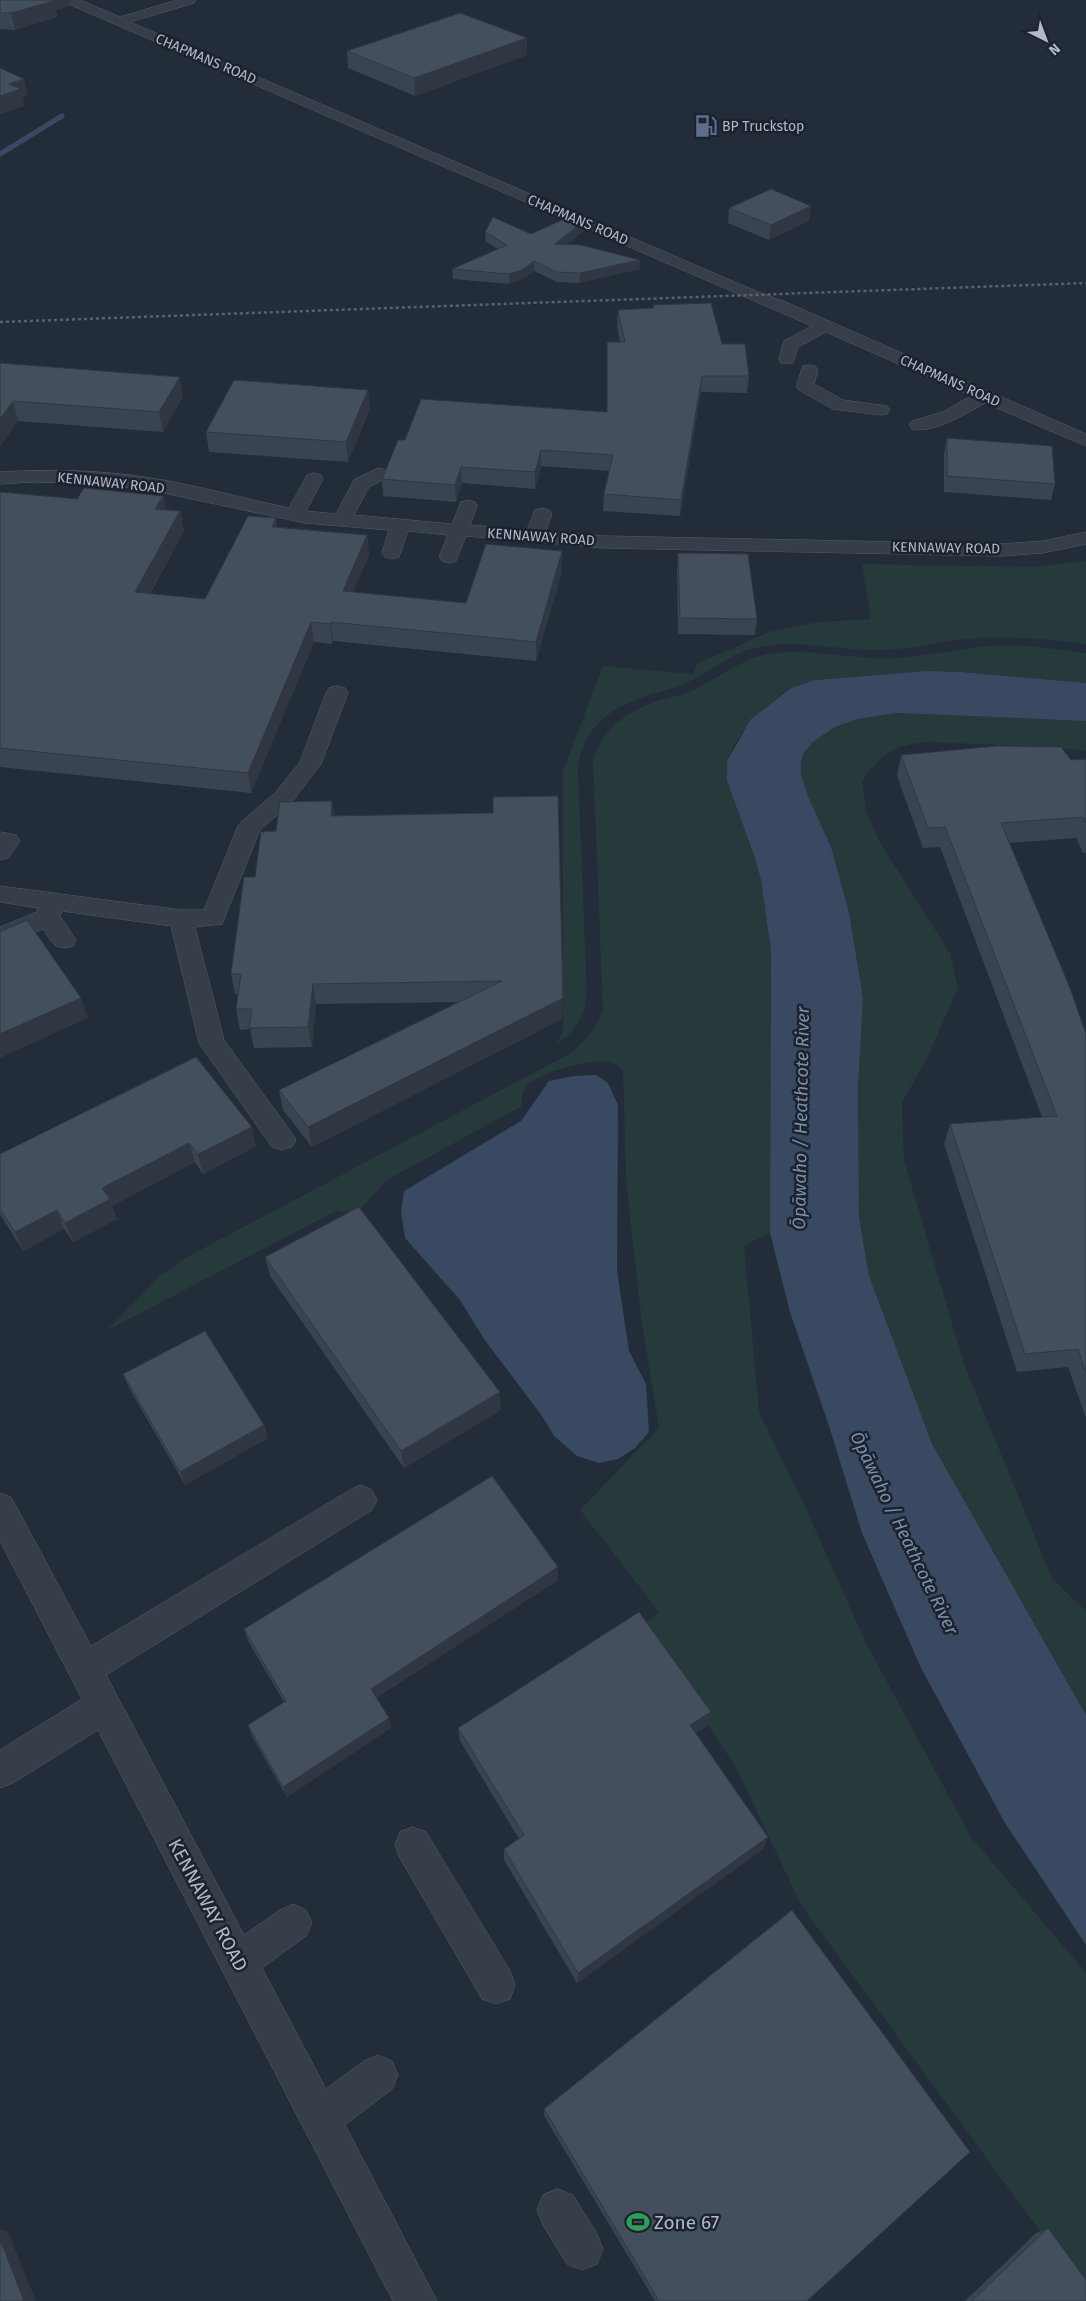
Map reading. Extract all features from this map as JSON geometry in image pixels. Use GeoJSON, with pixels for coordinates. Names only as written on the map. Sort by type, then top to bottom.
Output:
{"type":"FeatureCollection","features":[{"type":"Feature","properties":{"kind":"street","name":"CHAPMANS ROAD"},"geometry":{"type":"LineString","coordinates":[[70,0],[1086,441]]}},
{"type":"Feature","properties":{"kind":"street"},"geometry":{"type":"LineString","coordinates":[[119,21],[190,0]]}},
{"type":"Feature","properties":{"kind":"street"},"geometry":{"type":"LineString","coordinates":[[787,360],[790,345],[824,326]]}},
{"type":"Feature","properties":{"kind":"street"},"geometry":{"type":"LineString","coordinates":[[809,370],[805,386],[839,405],[881,410]]}},
{"type":"Feature","properties":{"kind":"street"},"geometry":{"type":"LineString","coordinates":[[918,425],[949,416],[984,396]]}},
{"type":"Feature","properties":{"kind":"street"},"geometry":{"type":"LineString","coordinates":[[342,521],[361,484],[379,474]]}},
{"type":"Feature","properties":{"kind":"street","name":"KENNAWAY ROAD"},"geometry":{"type":"LineString","coordinates":[[0,478],[32,476],[86,477],[145,483],[295,515],[342,521],[604,542],[1001,550],[1043,547],[1086,538]]}},
{"type":"Feature","properties":{"kind":"street"},"geometry":{"type":"LineString","coordinates":[[295,515],[314,479]]}},
{"type":"Feature","properties":{"kind":"street"},"geometry":{"type":"LineString","coordinates":[[449,556],[468,506]]}},
{"type":"Feature","properties":{"kind":"street"},"geometry":{"type":"LineString","coordinates":[[535,536],[542,514]]}},
{"type":"Feature","properties":{"kind":"street"},"geometry":{"type":"LineString","coordinates":[[392,553],[400,526]]}},
{"type":"Feature","properties":{"kind":"street"},"geometry":{"type":"LineString","coordinates":[[0,894],[50,908],[181,919],[213,918],[250,826],[282,798],[310,764],[337,693]]}},
{"type":"Feature","properties":{"kind":"street"},"geometry":{"type":"LineString","coordinates":[[0,840],[8,840],[0,852]]}},
{"type":"Feature","properties":{"kind":"street"},"geometry":{"type":"LineString","coordinates":[[0,937],[50,908]]}},
{"type":"Feature","properties":{"kind":"street"},"geometry":{"type":"LineString","coordinates":[[50,908],[64,940]]}},
{"type":"Feature","properties":{"kind":"street"},"geometry":{"type":"LineString","coordinates":[[181,919],[212,1043],[282,1139]]}},
{"type":"Feature","properties":{"kind":"street"},"geometry":{"type":"LineString","coordinates":[[85,1669],[361,1500]]}},
{"type":"Feature","properties":{"kind":"street","name":"KENNAWAY ROAD"},"geometry":{"type":"LineString","coordinates":[[0,1508],[416,2301]]}},
{"type":"Feature","properties":{"kind":"street"},"geometry":{"type":"LineString","coordinates":[[0,1770],[104,1706]]}},
{"type":"Feature","properties":{"kind":"street"},"geometry":{"type":"LineString","coordinates":[[413,1846],[496,1985]]}},
{"type":"Feature","properties":{"kind":"street"},"geometry":{"type":"LineString","coordinates":[[238,1962],[293,1923]]}},
{"type":"Feature","properties":{"kind":"street"},"geometry":{"type":"LineString","coordinates":[[320,2119],[378,2075]]}},
{"type":"Feature","properties":{"kind":"street"},"geometry":{"type":"LineString","coordinates":[[558,2210],[582,2249]]}},
{"type":"Feature","properties":{"kind":"shaded area"},"geometry":{"type":"Polygon","coordinates":[[[1086,561],[1086,644],[1006,637],[974,638],[890,650],[789,644],[759,647],[729,658],[682,685],[619,707],[598,723],[584,744],[578,772],[587,995],[584,1010],[578,1023],[556,1045],[563,1030],[563,771],[603,666],[693,674],[697,664],[769,632],[819,622],[871,619],[862,564],[1031,567],[1086,561]]]}},
{"type":"Feature","properties":{"kind":"shaded area"},"geometry":{"type":"Polygon","coordinates":[[[996,645],[1033,646],[1086,653],[1086,683],[961,672],[926,671],[815,680],[791,688],[752,719],[733,747],[727,761],[727,781],[761,880],[771,951],[770,1233],[744,1246],[759,1412],[802,1500],[865,1641],[971,1837],[1086,1973],[1086,2286],[1034,2223],[801,1905],[737,1769],[642,1626],[659,1612],[580,1510],[659,1428],[642,1324],[626,1180],[623,1071],[615,1064],[602,1061],[568,1067],[535,1079],[524,1091],[522,1106],[387,1180],[357,1213],[336,1211],[106,1331],[162,1274],[187,1257],[569,1054],[593,1030],[603,1011],[593,760],[604,738],[619,721],[649,704],[690,692],[730,669],[759,656],[799,652],[894,658],[996,645]]]}},
{"type":"Feature","properties":{"kind":"shaded area"},"geometry":{"type":"Polygon","coordinates":[[[897,713],[1086,721],[1086,751],[1061,748],[916,743],[897,748],[882,757],[862,782],[866,810],[879,841],[950,953],[958,988],[929,1054],[902,1103],[904,1160],[964,1364],[1052,1578],[1086,1611],[1086,1715],[932,1444],[869,1276],[859,1217],[858,1087],[863,998],[849,912],[831,847],[808,796],[801,775],[801,763],[803,754],[813,742],[835,727],[858,719],[897,713]]]}},
{"type":"Feature","properties":{"kind":"water","name":"Ōpāwaho / Heathcote River"},"geometry":{"type":"Polygon","coordinates":[[[926,671],[961,672],[1086,683],[1086,721],[897,713],[858,719],[835,727],[813,742],[803,754],[801,775],[808,796],[831,847],[849,912],[863,998],[858,1087],[859,1217],[869,1276],[932,1444],[1086,1715],[1086,1945],[1005,1823],[921,1668],[862,1533],[830,1429],[790,1312],[770,1233],[771,951],[761,880],[727,781],[727,761],[751,719],[791,688],[815,680],[926,671]]]}},
{"type":"Feature","properties":{"kind":"water"},"geometry":{"type":"Polygon","coordinates":[[[596,1075],[608,1083],[618,1105],[617,1271],[629,1351],[646,1384],[649,1432],[635,1448],[618,1459],[599,1463],[577,1456],[554,1436],[542,1416],[484,1339],[460,1300],[405,1238],[401,1212],[404,1191],[521,1121],[549,1081],[574,1076],[596,1075]]]}},
{"type":"Feature","properties":{"kind":"building"},"geometry":{"type":"Polygon","coordinates":[[[0,0],[54,1],[11,13],[0,13],[0,0]]]}},
{"type":"Feature","properties":{"kind":"building"},"geometry":{"type":"Polygon","coordinates":[[[460,13],[527,38],[414,78],[347,51],[460,13]]]}},
{"type":"Feature","properties":{"kind":"building"},"geometry":{"type":"Polygon","coordinates":[[[0,68],[24,79],[9,84],[21,89],[0,96],[0,68]]]}},
{"type":"Feature","properties":{"kind":"building"},"geometry":{"type":"Polygon","coordinates":[[[771,189],[811,206],[771,225],[729,208],[771,189]]]}},
{"type":"Feature","properties":{"kind":"building"},"geometry":{"type":"Polygon","coordinates":[[[573,215],[585,220],[555,244],[581,245],[640,260],[580,273],[557,272],[534,261],[522,270],[509,274],[452,269],[507,245],[485,232],[493,217],[531,234],[573,215]]]}},
{"type":"Feature","properties":{"kind":"building"},"geometry":{"type":"Polygon","coordinates":[[[711,303],[722,344],[745,344],[749,376],[702,376],[681,500],[604,494],[613,455],[541,450],[535,472],[461,467],[455,485],[382,479],[398,440],[405,440],[421,399],[607,412],[607,342],[625,342],[618,310],[654,308],[653,305],[711,303]]]}},
{"type":"Feature","properties":{"kind":"building"},"geometry":{"type":"Polygon","coordinates":[[[0,363],[180,377],[159,412],[13,401],[0,419],[0,363]]]}},
{"type":"Feature","properties":{"kind":"building"},"geometry":{"type":"Polygon","coordinates":[[[234,380],[368,390],[346,442],[206,432],[234,380]]]}},
{"type":"Feature","properties":{"kind":"building"},"geometry":{"type":"Polygon","coordinates":[[[947,438],[1052,446],[1055,484],[947,476],[947,438]]]}},
{"type":"Feature","properties":{"kind":"building"},"geometry":{"type":"Polygon","coordinates":[[[84,488],[163,496],[155,509],[180,511],[135,592],[205,599],[248,516],[276,518],[272,527],[367,535],[343,591],[466,603],[486,544],[562,551],[536,642],[331,622],[330,624],[311,622],[248,773],[0,748],[0,492],[77,499],[84,488]]]}},
{"type":"Feature","properties":{"kind":"building"},"geometry":{"type":"Polygon","coordinates":[[[678,553],[748,554],[757,619],[680,618],[678,553]]]}},
{"type":"Feature","properties":{"kind":"building"},"geometry":{"type":"Polygon","coordinates":[[[997,746],[1061,747],[1071,760],[1086,759],[1086,823],[1083,817],[1001,823],[1070,988],[1086,1034],[1086,1373],[1078,1349],[1025,1354],[950,1124],[1057,1116],[945,827],[928,828],[901,755],[997,746]]]}},
{"type":"Feature","properties":{"kind":"building"},"geometry":{"type":"Polygon","coordinates":[[[558,796],[563,998],[308,1127],[279,1090],[502,981],[313,984],[308,1027],[249,1028],[252,1009],[236,1009],[241,974],[231,974],[244,877],[255,877],[261,832],[276,831],[280,802],[332,801],[331,816],[493,813],[493,797],[558,796]]]}},
{"type":"Feature","properties":{"kind":"building"},"geometry":{"type":"Polygon","coordinates":[[[27,920],[81,998],[0,1034],[0,932],[27,920]]]}},
{"type":"Feature","properties":{"kind":"building"},"geometry":{"type":"Polygon","coordinates":[[[196,1057],[252,1127],[198,1154],[189,1143],[102,1188],[110,1199],[65,1223],[57,1210],[15,1232],[0,1209],[0,1154],[196,1057]]]}},
{"type":"Feature","properties":{"kind":"building"},"geometry":{"type":"Polygon","coordinates":[[[359,1207],[500,1392],[401,1451],[265,1257],[359,1207]]]}},
{"type":"Feature","properties":{"kind":"building"},"geometry":{"type":"Polygon","coordinates":[[[205,1331],[264,1425],[180,1472],[123,1374],[205,1331]]]}},
{"type":"Feature","properties":{"kind":"building"},"geometry":{"type":"Polygon","coordinates":[[[492,1476],[558,1567],[371,1689],[389,1718],[283,1787],[248,1725],[286,1701],[244,1629],[492,1476]]]}},
{"type":"Feature","properties":{"kind":"building"},"geometry":{"type":"Polygon","coordinates":[[[639,1612],[711,1712],[690,1725],[768,1837],[578,1973],[504,1849],[524,1835],[458,1728],[639,1612]]]}},
{"type":"Feature","properties":{"kind":"building"},"geometry":{"type":"Polygon","coordinates":[[[792,1910],[970,2152],[807,2301],[659,2301],[544,2109],[792,1910]]]}},
{"type":"Feature","properties":{"kind":"building"},"geometry":{"type":"Polygon","coordinates":[[[1048,2228],[1086,2280],[1086,2301],[972,2301],[1048,2228]]]}},
{"type":"Feature","properties":{"kind":"building"},"geometry":{"type":"Polygon","coordinates":[[[0,2239],[24,2301],[0,2301],[0,2239]]]}},
{"type":"Feature","properties":{"kind":"waterway"},"geometry":{"type":"LineString","coordinates":[[0,154],[62,116]]}},
{"type":"Feature","properties":{"kind":"railway"},"geometry":{"type":"LineString","coordinates":[[0,322],[1086,283]]}},
{"type":"Feature","properties":{"kind":"place","name":"BP Truckstop"},"geometry":{"type":"Point","coordinates":[706,126]}},
{"type":"Feature","properties":{"kind":"place","name":"Zone 67"},"geometry":{"type":"Point","coordinates":[638,2222]}}]}
